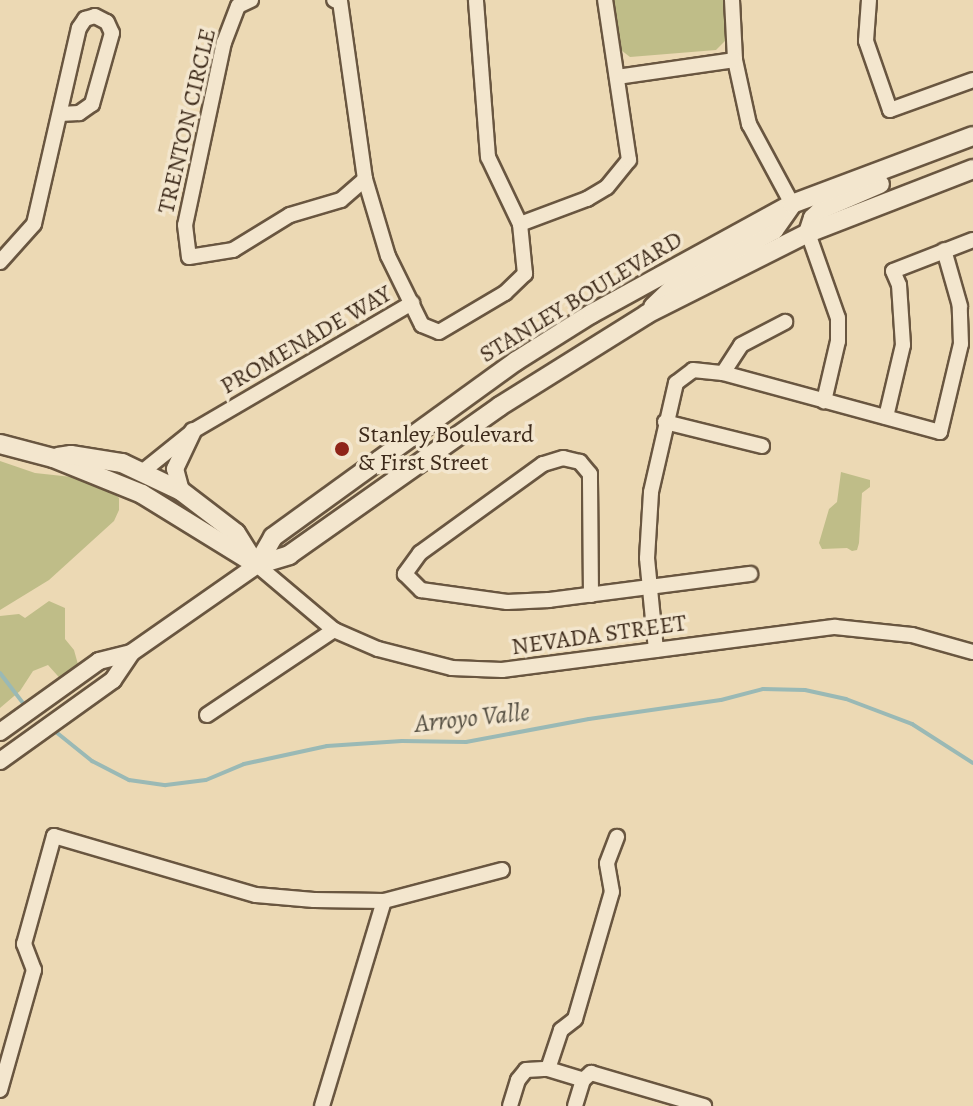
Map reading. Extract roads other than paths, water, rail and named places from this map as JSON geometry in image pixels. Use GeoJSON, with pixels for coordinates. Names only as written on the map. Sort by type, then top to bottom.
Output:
{"type":"FeatureCollection","features":[{"type":"Feature","properties":{"kind":"main road","name":"STANLEY BOULEVARD"},"geometry":{"type":"LineString","coordinates":[[257,565],[273,537],[516,361],[672,267],[792,204],[968,138]]}},
{"type":"Feature","properties":{"kind":"main road"},"geometry":{"type":"LineString","coordinates":[[808,233],[813,218],[822,209],[913,170],[968,138]]}},
{"type":"Feature","properties":{"kind":"main road","name":"STANLEY BOULEVARD"},"geometry":{"type":"LineString","coordinates":[[257,565],[289,555],[500,406],[647,314],[808,233],[973,169]]}},
{"type":"Feature","properties":{"kind":"main road"},"geometry":{"type":"LineString","coordinates":[[647,314],[661,294],[774,230],[792,204]]}},
{"type":"Feature","properties":{"kind":"main road"},"geometry":{"type":"LineString","coordinates":[[0,444],[53,458],[166,505],[221,546],[257,565]]}},
{"type":"Feature","properties":{"kind":"main road"},"geometry":{"type":"LineString","coordinates":[[53,458],[71,455],[109,461],[142,472],[181,491],[236,533],[257,565]]}},
{"type":"Feature","properties":{"kind":"street","name":"TRENTON CIRCLE"},"geometry":{"type":"LineString","coordinates":[[251,0],[238,6],[224,42],[185,225],[189,257],[233,250],[290,215],[341,200],[365,179]]}},
{"type":"Feature","properties":{"kind":"street"},"geometry":{"type":"LineString","coordinates":[[334,0],[340,2],[365,179],[388,256],[412,303]]}},
{"type":"Feature","properties":{"kind":"street"},"geometry":{"type":"LineString","coordinates":[[476,0],[488,157],[520,224],[587,199],[619,175],[629,160],[605,0]]}},
{"type":"Feature","properties":{"kind":"street"},"geometry":{"type":"LineString","coordinates":[[732,0],[735,60],[749,124],[792,204]]}},
{"type":"Feature","properties":{"kind":"street"},"geometry":{"type":"LineString","coordinates":[[869,0],[866,41],[890,110],[973,80]]}},
{"type":"Feature","properties":{"kind":"street"},"geometry":{"type":"LineString","coordinates":[[0,262],[34,224],[79,28],[85,19],[95,16],[107,22],[112,33],[92,104],[79,113],[60,114]]}},
{"type":"Feature","properties":{"kind":"street"},"geometry":{"type":"LineString","coordinates":[[617,77],[735,60]]}},
{"type":"Feature","properties":{"kind":"street","name":"PROMENADE WAY"},"geometry":{"type":"LineString","coordinates":[[142,472],[193,431],[412,303],[422,325],[439,332],[505,293],[525,274],[520,224]]}},
{"type":"Feature","properties":{"kind":"street"},"geometry":{"type":"LineString","coordinates":[[808,233],[838,318],[838,341],[824,401]]}},
{"type":"Feature","properties":{"kind":"street"},"geometry":{"type":"LineString","coordinates":[[886,417],[903,345],[899,285],[893,271],[973,240]]}},
{"type":"Feature","properties":{"kind":"street"},"geometry":{"type":"LineString","coordinates":[[656,650],[647,558],[651,492],[676,383],[693,370],[723,373],[940,432],[961,344],[960,306],[944,250]]}},
{"type":"Feature","properties":{"kind":"street"},"geometry":{"type":"LineString","coordinates":[[723,373],[741,345],[785,322]]}},
{"type":"Feature","properties":{"kind":"street"},"geometry":{"type":"LineString","coordinates":[[665,422],[762,446]]}},
{"type":"Feature","properties":{"kind":"street"},"geometry":{"type":"LineString","coordinates":[[181,491],[175,469],[193,431]]}},
{"type":"Feature","properties":{"kind":"street"},"geometry":{"type":"LineString","coordinates":[[591,595],[590,474],[580,462],[563,458],[543,464],[420,553],[405,574],[421,590],[507,602],[591,595],[750,574]]}},
{"type":"Feature","properties":{"kind":"street"},"geometry":{"type":"LineString","coordinates":[[0,732],[99,661],[131,653],[257,565]]}},
{"type":"Feature","properties":{"kind":"street","name":"NEVADA STREET"},"geometry":{"type":"LineString","coordinates":[[257,565],[334,630],[378,649],[452,668],[502,670],[835,627],[912,635],[973,652]]}},
{"type":"Feature","properties":{"kind":"street"},"geometry":{"type":"LineString","coordinates":[[207,715],[334,630]]}},
{"type":"Feature","properties":{"kind":"street"},"geometry":{"type":"LineString","coordinates":[[0,761],[113,680],[131,653]]}},
{"type":"Feature","properties":{"kind":"street"},"geometry":{"type":"LineString","coordinates":[[0,1090],[34,970],[24,944],[54,836],[256,895],[384,901],[502,870]]}},
{"type":"Feature","properties":{"kind":"street"},"geometry":{"type":"LineString","coordinates":[[548,1069],[561,1030],[575,1019],[579,1006],[612,892],[607,863],[617,837]]}},
{"type":"Feature","properties":{"kind":"street"},"geometry":{"type":"LineString","coordinates":[[322,1106],[384,901]]}},
{"type":"Feature","properties":{"kind":"street"},"geometry":{"type":"LineString","coordinates":[[510,1106],[518,1080],[526,1070],[548,1069],[704,1106]]}},
{"type":"Feature","properties":{"kind":"street"},"geometry":{"type":"LineString","coordinates":[[575,1106],[587,1076]]}},
{"type":"Feature","properties":{"kind":"waterway","name":"Arroyo Valle"},"geometry":{"type":"LineString","coordinates":[[0,673],[26,707]]}},
{"type":"Feature","properties":{"kind":"waterway","name":"Arroyo Valle"},"geometry":{"type":"LineString","coordinates":[[51,728],[92,761],[129,780],[166,785],[206,780],[244,764],[327,746],[402,741],[466,742],[589,719],[721,700],[763,689],[805,690],[846,699],[912,724],[973,763]]}},
{"type":"Feature","properties":{"kind":"place","name":"Stanley Boulevard & First Street"},"geometry":{"type":"Point","coordinates":[342,449]}}]}
